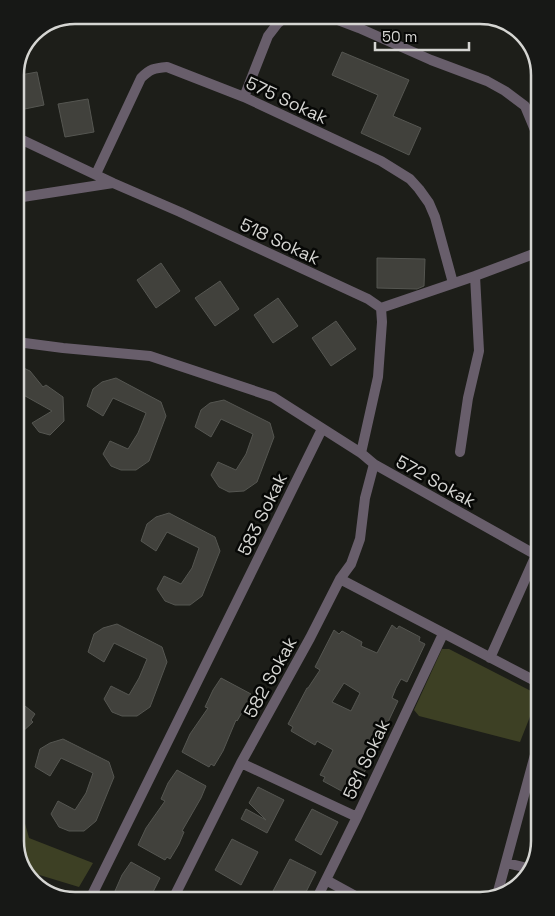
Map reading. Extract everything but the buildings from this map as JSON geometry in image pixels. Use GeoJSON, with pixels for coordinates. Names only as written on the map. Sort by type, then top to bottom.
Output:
{"type":"FeatureCollection","features":[{"type":"Feature","properties":{"kind":"street"},"geometry":{"type":"LineString","coordinates":[[244,97],[268,36],[277,24]]}},
{"type":"Feature","properties":{"kind":"street"},"geometry":{"type":"LineString","coordinates":[[349,24],[431,60],[487,81],[526,106],[531,119]]}},
{"type":"Feature","properties":{"kind":"street","name":"575 Sokak"},"geometry":{"type":"LineString","coordinates":[[96,174],[141,78],[147,71],[167,67],[244,97],[380,161],[410,179],[429,203],[435,216],[453,283]]}},
{"type":"Feature","properties":{"kind":"street","name":"518 Sokak"},"geometry":{"type":"LineString","coordinates":[[24,141],[368,299],[381,308]]}},
{"type":"Feature","properties":{"kind":"street"},"geometry":{"type":"LineString","coordinates":[[24,197],[113,183]]}},
{"type":"Feature","properties":{"kind":"street"},"geometry":{"type":"LineString","coordinates":[[361,454],[378,377],[382,322],[381,308],[531,255]]}},
{"type":"Feature","properties":{"kind":"street"},"geometry":{"type":"LineString","coordinates":[[460,452],[468,398],[479,351],[475,276]]}},
{"type":"Feature","properties":{"kind":"street"},"geometry":{"type":"LineString","coordinates":[[24,343],[150,356],[273,397],[322,429]]}},
{"type":"Feature","properties":{"kind":"street","name":"572 Sokak"},"geometry":{"type":"LineString","coordinates":[[322,429],[374,464],[531,552]]}},
{"type":"Feature","properties":{"kind":"street","name":"583 Sokak"},"geometry":{"type":"LineString","coordinates":[[93,892],[322,429]]}},
{"type":"Feature","properties":{"kind":"street","name":"582 Sokak"},"geometry":{"type":"LineString","coordinates":[[177,892],[241,763],[310,638],[340,579],[351,564],[360,540],[365,498],[374,464]]}},
{"type":"Feature","properties":{"kind":"street"},"geometry":{"type":"LineString","coordinates":[[490,658],[531,568]]}},
{"type":"Feature","properties":{"kind":"street"},"geometry":{"type":"LineString","coordinates":[[340,579],[531,679]]}},
{"type":"Feature","properties":{"kind":"street","name":"581 Sokak"},"geometry":{"type":"LineString","coordinates":[[319,892],[357,817],[443,634]]}},
{"type":"Feature","properties":{"kind":"street"},"geometry":{"type":"LineString","coordinates":[[241,763],[357,817]]}},
{"type":"Feature","properties":{"kind":"street"},"geometry":{"type":"LineString","coordinates":[[499,889],[531,770]]}},
{"type":"Feature","properties":{"kind":"street"},"geometry":{"type":"LineString","coordinates":[[506,863],[525,867]]}},
{"type":"Feature","properties":{"kind":"street"},"geometry":{"type":"LineString","coordinates":[[326,880],[348,892]]}},
{"type":"Feature","properties":{"kind":"green space"},"geometry":{"type":"Polygon","coordinates":[[[442,649],[449,649],[531,691],[531,714],[520,742],[419,716],[414,710],[442,649]]]}},
{"type":"Feature","properties":{"kind":"green space"},"geometry":{"type":"Polygon","coordinates":[[[24,820],[29,838],[93,863],[79,887],[35,874],[26,858],[24,820]]]}}]}
